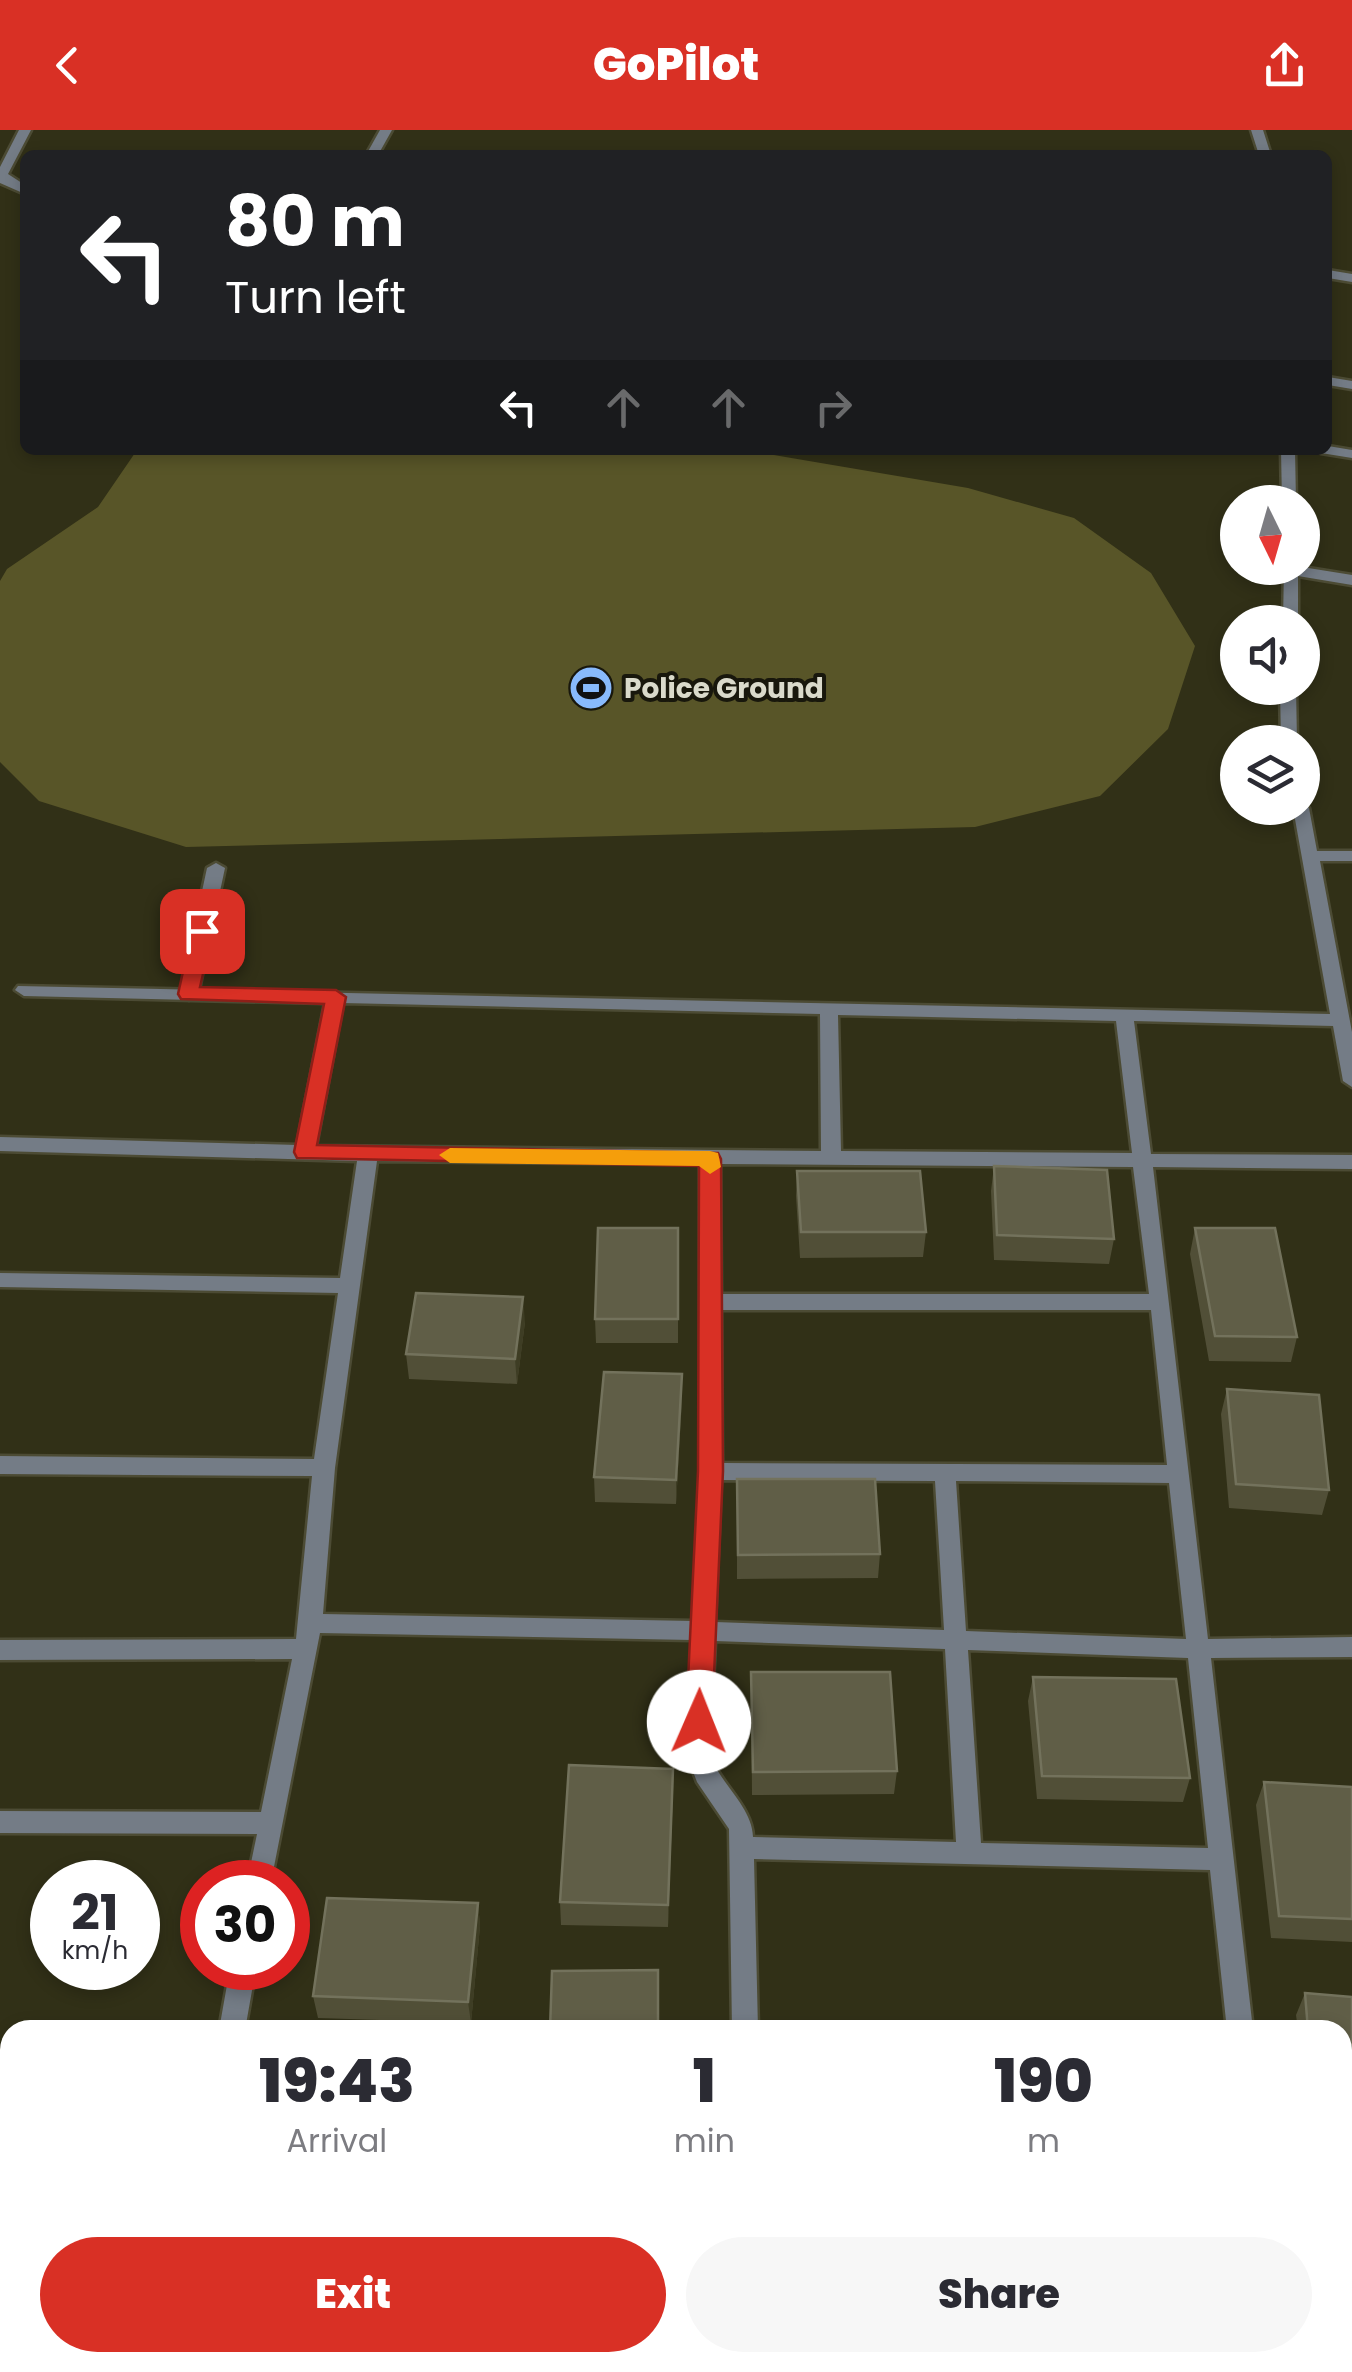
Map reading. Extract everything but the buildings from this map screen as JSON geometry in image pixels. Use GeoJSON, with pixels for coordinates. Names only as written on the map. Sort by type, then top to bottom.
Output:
{"type":"FeatureCollection","features":[{"type":"Feature","properties":{"kind":"street"},"geometry":{"type":"LineString","coordinates":[[2,178],[25,130]]}},
{"type":"Feature","properties":{"kind":"street"},"geometry":{"type":"LineString","coordinates":[[1288,455],[1289,485]]}},
{"type":"Feature","properties":{"kind":"street"},"geometry":{"type":"LineString","coordinates":[[1320,574],[1352,580]]}},
{"type":"Feature","properties":{"kind":"street"},"geometry":{"type":"LineString","coordinates":[[1304,825],[1352,1081]]}},
{"type":"Feature","properties":{"kind":"street"},"geometry":{"type":"LineString","coordinates":[[1310,856],[1352,856]]}},
{"type":"Feature","properties":{"kind":"street"},"geometry":{"type":"LineString","coordinates":[[188,994],[216,868]]}},
{"type":"Feature","properties":{"kind":"street"},"geometry":{"type":"LineString","coordinates":[[24,990],[1340,1020]]}},
{"type":"Feature","properties":{"kind":"street"},"geometry":{"type":"LineString","coordinates":[[304,1152],[336,997]]}},
{"type":"Feature","properties":{"kind":"street"},"geometry":{"type":"LineString","coordinates":[[829,1008],[831,1156]]}},
{"type":"Feature","properties":{"kind":"street"},"geometry":{"type":"LineString","coordinates":[[1124,1015],[1144,1159],[1239,2020]]}},
{"type":"Feature","properties":{"kind":"street"},"geometry":{"type":"LineString","coordinates":[[0,1144],[710,1159],[831,1156],[1352,1162]]}},
{"type":"Feature","properties":{"kind":"street"},"geometry":{"type":"LineString","coordinates":[[263,1860],[311,1624],[324,1468],[368,1154]]}},
{"type":"Feature","properties":{"kind":"street"},"geometry":{"type":"LineString","coordinates":[[710,1159],[710,1471],[701,1630],[701,1770],[708,1785],[736,1816],[742,1848],[745,2020]]}},
{"type":"Feature","properties":{"kind":"street"},"geometry":{"type":"LineString","coordinates":[[0,1280],[350,1286]]}},
{"type":"Feature","properties":{"kind":"street"},"geometry":{"type":"LineString","coordinates":[[711,1302],[1160,1302]]}},
{"type":"Feature","properties":{"kind":"street"},"geometry":{"type":"LineString","coordinates":[[0,1465],[324,1468]]}},
{"type":"Feature","properties":{"kind":"street"},"geometry":{"type":"LineString","coordinates":[[710,1471],[1178,1474]]}},
{"type":"Feature","properties":{"kind":"street"},"geometry":{"type":"LineString","coordinates":[[945,1472],[969,1853]]}},
{"type":"Feature","properties":{"kind":"street"},"geometry":{"type":"LineString","coordinates":[[311,1624],[701,1630],[1199,1649],[1352,1647]]}},
{"type":"Feature","properties":{"kind":"street"},"geometry":{"type":"LineString","coordinates":[[0,1650],[306,1649]]}},
{"type":"Feature","properties":{"kind":"street"},"geometry":{"type":"LineString","coordinates":[[0,1822],[270,1823]]}},
{"type":"Feature","properties":{"kind":"street"},"geometry":{"type":"LineString","coordinates":[[742,1848],[1222,1859]]}},
{"type":"Feature","properties":{"kind":"street"},"geometry":{"type":"LineString","coordinates":[[234,2020],[239,1990]]}},
{"type":"Feature","properties":{"kind":"shaded area","name":"Police Ground"},"geometry":{"type":"Polygon","coordinates":[[[134,455],[774,455],[968,488],[1074,518],[1151,573],[1195,646],[1168,729],[1100,796],[975,827],[186,847],[39,801],[0,762],[0,581],[7,569],[98,507],[134,455]]]}},
{"type":"Feature","properties":{"kind":"slow traffic"},"geometry":{"type":"LineString","coordinates":[[450,1155],[710,1159],[710,1167]]}},
{"type":"Feature","properties":{"kind":"place","name":"Police Ground"},"geometry":{"type":"Point","coordinates":[591,688]}},
{"type":"Feature","properties":{"kind":"route"},"geometry":{"type":"LineString","coordinates":[[202,931],[188,994],[336,997],[304,1152],[710,1159],[710,1471],[699,1722]]}}]}
